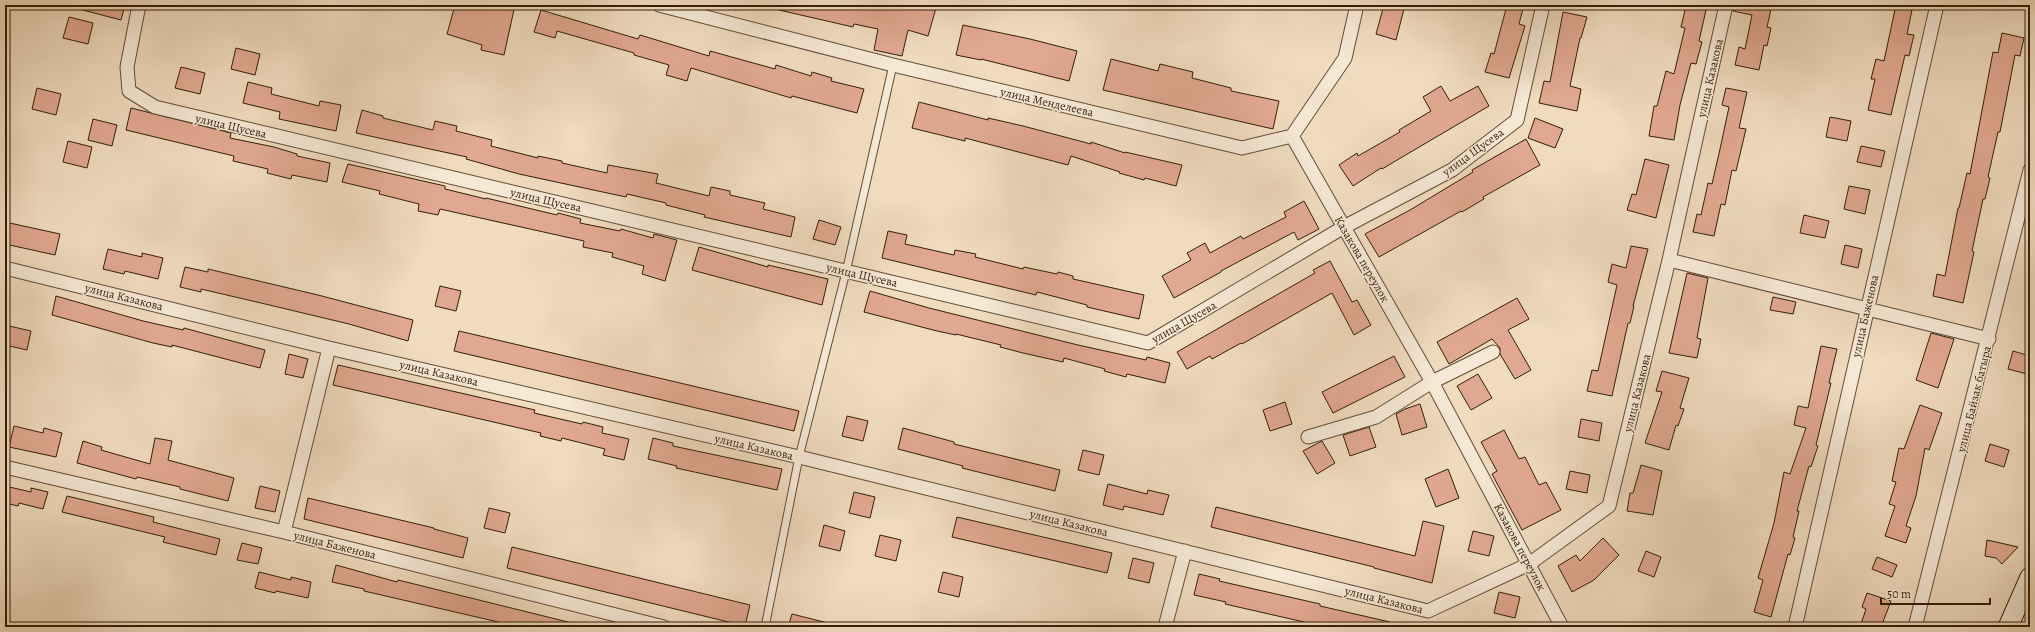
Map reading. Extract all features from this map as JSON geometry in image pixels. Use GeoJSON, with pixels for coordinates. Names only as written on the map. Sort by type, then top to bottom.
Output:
{"type":"FeatureCollection","features":[{"type":"Feature","properties":{"kind":"main road"},"geometry":{"type":"LineString","coordinates":[[2008,627],[2030,577]]}},
{"type":"Feature","properties":{"kind":"street","name":"улица Щусева"},"geometry":{"type":"LineString","coordinates":[[139,5],[127,67],[129,91],[155,107],[1148,343],[1344,227],[1452,170],[1517,120],[1543,5]]}},
{"type":"Feature","properties":{"kind":"street","name":"улица Менделеева"},"geometry":{"type":"LineString","coordinates":[[659,5],[893,65],[1242,148],[1292,136]]}},
{"type":"Feature","properties":{"kind":"street"},"geometry":{"type":"LineString","coordinates":[[1292,136],[1345,58],[1357,5]]}},
{"type":"Feature","properties":{"kind":"street","name":"улица Казакова"},"geometry":{"type":"LineString","coordinates":[[5,268],[329,348],[799,457],[1428,611],[1529,564],[1609,506],[1669,260],[1726,5]]}},
{"type":"Feature","properties":{"kind":"street","name":"улица Баженова"},"geometry":{"type":"LineString","coordinates":[[1795,627],[1866,307],[1937,5]]}},
{"type":"Feature","properties":{"kind":"street","name":"Казакова переулок"},"geometry":{"type":"LineString","coordinates":[[1292,136],[1432,382],[1562,627]]}},
{"type":"Feature","properties":{"kind":"street","name":"улица Байзак батыра"},"geometry":{"type":"LineString","coordinates":[[1915,627],[1989,339],[2030,170]]}},
{"type":"Feature","properties":{"kind":"street"},"geometry":{"type":"LineString","coordinates":[[1669,260],[1866,307],[1989,339]]}},
{"type":"Feature","properties":{"kind":"street"},"geometry":{"type":"LineString","coordinates":[[284,532],[329,348]]}},
{"type":"Feature","properties":{"kind":"street"},"geometry":{"type":"LineString","coordinates":[[1308,437],[1376,417],[1432,382],[1493,352]]}},
{"type":"Feature","properties":{"kind":"street","name":"улица Баженова"},"geometry":{"type":"LineString","coordinates":[[5,467],[284,532],[664,627]]}},
{"type":"Feature","properties":{"kind":"street"},"geometry":{"type":"LineString","coordinates":[[1165,627],[1185,551]]}},
{"type":"Feature","properties":{"kind":"lane"},"geometry":{"type":"LineString","coordinates":[[765,627],[799,457],[846,272],[893,65]]}},
{"type":"Feature","properties":{"kind":"building"},"geometry":{"type":"Polygon","coordinates":[[[80,5],[125,5],[121,20],[79,9],[80,5]]]}},
{"type":"Feature","properties":{"kind":"building"},"geometry":{"type":"Polygon","coordinates":[[[455,5],[515,5],[504,55],[481,50],[482,45],[447,34],[455,5]]]}},
{"type":"Feature","properties":{"kind":"building"},"geometry":{"type":"Polygon","coordinates":[[[779,5],[891,5],[910,9],[912,5],[926,5],[936,8],[928,36],[908,30],[902,56],[874,50],[878,29],[854,24],[853,27],[779,10],[779,5]]]}},
{"type":"Feature","properties":{"kind":"building"},"geometry":{"type":"Polygon","coordinates":[[[1384,5],[1405,5],[1396,40],[1376,34],[1384,5]]]}},
{"type":"Feature","properties":{"kind":"building"},"geometry":{"type":"Polygon","coordinates":[[[1507,5],[1524,5],[1519,24],[1525,26],[1509,78],[1485,72],[1491,53],[1494,54],[1507,5]]]}},
{"type":"Feature","properties":{"kind":"building"},"geometry":{"type":"Polygon","coordinates":[[[1734,5],[1772,5],[1767,27],[1771,28],[1767,46],[1764,45],[1759,70],[1735,65],[1739,47],[1745,49],[1752,15],[1733,11],[1734,5]]]}},
{"type":"Feature","properties":{"kind":"building"},"geometry":{"type":"Polygon","coordinates":[[[1896,5],[1913,5],[1907,34],[1914,35],[1909,56],[1905,55],[1891,115],[1868,110],[1875,79],[1871,79],[1876,59],[1884,61],[1896,5]]]}},
{"type":"Feature","properties":{"kind":"building"},"geometry":{"type":"Polygon","coordinates":[[[1686,6],[1706,10],[1699,41],[1702,42],[1696,64],[1691,63],[1680,105],[1674,140],[1649,136],[1654,106],[1657,106],[1666,71],[1674,74],[1685,28],[1681,27],[1686,6]]]}},
{"type":"Feature","properties":{"kind":"building"},"geometry":{"type":"Polygon","coordinates":[[[541,10],[638,39],[640,35],[709,56],[710,51],[775,69],[776,65],[811,76],[812,72],[832,78],[831,81],[864,89],[857,113],[792,96],[791,98],[691,68],[687,81],[666,75],[669,65],[634,55],[634,53],[557,31],[555,38],[534,32],[541,10]]]}},
{"type":"Feature","properties":{"kind":"building"},"geometry":{"type":"Polygon","coordinates":[[[1563,12],[1587,17],[1580,38],[1570,86],[1581,89],[1577,111],[1539,103],[1544,81],[1550,82],[1563,12]]]}},
{"type":"Feature","properties":{"kind":"building"},"geometry":{"type":"Polygon","coordinates":[[[69,17],[93,23],[88,44],[63,38],[69,17]]]}},
{"type":"Feature","properties":{"kind":"building"},"geometry":{"type":"Polygon","coordinates":[[[963,25],[1030,39],[1077,51],[1069,81],[981,59],[956,55],[963,25]]]}},
{"type":"Feature","properties":{"kind":"building"},"geometry":{"type":"Polygon","coordinates":[[[2002,33],[2024,38],[2020,56],[2015,55],[2000,132],[1998,132],[1988,177],[1990,178],[1985,199],[1983,199],[1972,251],[1974,252],[1963,303],[1933,296],[1937,274],[1945,276],[1958,208],[1967,173],[1970,174],[1993,52],[1998,53],[2002,33]]]}},
{"type":"Feature","properties":{"kind":"building"},"geometry":{"type":"Polygon","coordinates":[[[236,48],[260,54],[255,75],[231,69],[236,48]]]}},
{"type":"Feature","properties":{"kind":"building"},"geometry":{"type":"Polygon","coordinates":[[[1111,59],[1158,71],[1160,64],[1193,72],[1192,78],[1231,88],[1231,91],[1279,101],[1273,129],[1103,90],[1111,59]]]}},
{"type":"Feature","properties":{"kind":"building"},"geometry":{"type":"Polygon","coordinates":[[[181,67],[205,73],[200,94],[175,88],[181,67]]]}},
{"type":"Feature","properties":{"kind":"building"},"geometry":{"type":"Polygon","coordinates":[[[248,82],[272,88],[271,94],[319,106],[320,101],[341,105],[336,131],[279,119],[280,112],[243,103],[248,82]]]}},
{"type":"Feature","properties":{"kind":"building"},"geometry":{"type":"Polygon","coordinates":[[[1441,86],[1450,101],[1478,86],[1489,106],[1382,169],[1381,168],[1353,186],[1339,165],[1357,153],[1358,156],[1400,132],[1399,130],[1431,111],[1423,97],[1441,86]]]}},
{"type":"Feature","properties":{"kind":"building"},"geometry":{"type":"Polygon","coordinates":[[[37,88],[61,94],[56,115],[32,109],[37,88]]]}},
{"type":"Feature","properties":{"kind":"building"},"geometry":{"type":"Polygon","coordinates":[[[1726,88],[1747,92],[1739,128],[1746,129],[1736,171],[1732,170],[1725,205],[1721,204],[1714,236],[1693,232],[1697,214],[1701,215],[1708,183],[1712,184],[1729,107],[1722,105],[1726,88]]]}},
{"type":"Feature","properties":{"kind":"building"},"geometry":{"type":"Polygon","coordinates":[[[919,102],[988,120],[988,118],[1023,126],[1091,144],[1091,142],[1125,153],[1182,165],[1176,186],[1145,178],[1144,180],[1119,173],[1120,172],[1071,156],[1068,165],[965,138],[965,141],[912,128],[919,102]]]}},
{"type":"Feature","properties":{"kind":"building"},"geometry":{"type":"Polygon","coordinates":[[[131,108],[231,133],[230,138],[274,147],[297,154],[297,156],[330,163],[327,182],[292,175],[291,179],[267,173],[268,169],[233,161],[234,156],[126,130],[131,108]]]}},
{"type":"Feature","properties":{"kind":"building"},"geometry":{"type":"Polygon","coordinates":[[[362,110],[383,116],[383,118],[433,130],[435,121],[457,126],[456,131],[492,140],[491,146],[538,158],[538,156],[562,161],[562,163],[607,173],[608,165],[658,174],[656,183],[709,196],[711,187],[730,191],[730,195],[765,203],[763,209],[795,217],[791,237],[704,217],[705,215],[666,205],[666,203],[627,194],[626,197],[519,174],[466,159],[467,157],[356,133],[362,110]]]}},
{"type":"Feature","properties":{"kind":"building"},"geometry":{"type":"Polygon","coordinates":[[[1830,117],[1851,121],[1847,141],[1826,137],[1830,117]]]}},
{"type":"Feature","properties":{"kind":"building"},"geometry":{"type":"Polygon","coordinates":[[[1535,118],[1563,129],[1555,148],[1528,138],[1535,118]]]}},
{"type":"Feature","properties":{"kind":"building"},"geometry":{"type":"Polygon","coordinates":[[[93,119],[117,125],[112,146],[88,140],[93,119]]]}},
{"type":"Feature","properties":{"kind":"building"},"geometry":{"type":"Polygon","coordinates":[[[1526,139],[1540,165],[1483,197],[1484,199],[1462,212],[1461,211],[1379,257],[1365,234],[1410,210],[1473,172],[1472,170],[1526,139]]]}},
{"type":"Feature","properties":{"kind":"building"},"geometry":{"type":"Polygon","coordinates":[[[68,141],[92,147],[87,168],[63,162],[68,141]]]}},
{"type":"Feature","properties":{"kind":"building"},"geometry":{"type":"Polygon","coordinates":[[[1861,146],[1885,151],[1881,167],[1857,162],[1861,146]]]}},
{"type":"Feature","properties":{"kind":"building"},"geometry":{"type":"Polygon","coordinates":[[[1645,159],[1669,165],[1656,218],[1627,210],[1632,194],[1636,195],[1645,159]]]}},
{"type":"Feature","properties":{"kind":"building"},"geometry":{"type":"Polygon","coordinates":[[[348,164],[445,186],[445,189],[486,199],[557,215],[558,213],[581,219],[580,223],[620,231],[621,229],[653,238],[654,234],[677,240],[665,281],[642,274],[644,266],[612,257],[613,253],[583,247],[584,241],[440,209],[438,215],[418,211],[419,204],[379,194],[380,191],[342,182],[348,164]]]}},
{"type":"Feature","properties":{"kind":"building"},"geometry":{"type":"Polygon","coordinates":[[[1849,186],[1870,190],[1865,214],[1844,209],[1849,186]]]}},
{"type":"Feature","properties":{"kind":"building"},"geometry":{"type":"Polygon","coordinates":[[[1304,201],[1319,229],[1298,240],[1294,232],[1174,298],[1162,276],[1191,260],[1187,253],[1205,243],[1210,253],[1241,236],[1243,239],[1286,217],[1284,212],[1304,201]]]}},
{"type":"Feature","properties":{"kind":"building"},"geometry":{"type":"Polygon","coordinates":[[[1804,215],[1829,221],[1825,238],[1800,233],[1804,215]]]}},
{"type":"Feature","properties":{"kind":"building"},"geometry":{"type":"Polygon","coordinates":[[[819,220],[841,227],[835,245],[813,239],[819,220]]]}},
{"type":"Feature","properties":{"kind":"building"},"geometry":{"type":"Polygon","coordinates":[[[5,222],[60,234],[55,255],[5,244],[5,222]]]}},
{"type":"Feature","properties":{"kind":"building"},"geometry":{"type":"Polygon","coordinates":[[[888,231],[907,235],[905,244],[954,255],[955,250],[976,254],[975,257],[1023,269],[1024,267],[1057,274],[1058,272],[1073,276],[1073,279],[1144,295],[1139,319],[1087,307],[1087,305],[1037,292],[1036,295],[882,258],[888,231]]]}},
{"type":"Feature","properties":{"kind":"building"},"geometry":{"type":"Polygon","coordinates":[[[1845,245],[1862,249],[1858,268],[1841,264],[1845,245]]]}},
{"type":"Feature","properties":{"kind":"building"},"geometry":{"type":"Polygon","coordinates":[[[1631,246],[1648,249],[1630,323],[1628,323],[1612,396],[1587,391],[1592,370],[1598,371],[1617,285],[1608,282],[1612,264],[1626,268],[1631,246]]]}},
{"type":"Feature","properties":{"kind":"building"},"geometry":{"type":"Polygon","coordinates":[[[699,247],[768,267],[768,265],[828,279],[822,305],[692,270],[699,247]]]}},
{"type":"Feature","properties":{"kind":"building"},"geometry":{"type":"Polygon","coordinates":[[[108,249],[142,257],[142,253],[163,258],[158,279],[125,271],[124,274],[103,269],[108,249]]]}},
{"type":"Feature","properties":{"kind":"building"},"geometry":{"type":"Polygon","coordinates":[[[1330,261],[1352,302],[1357,300],[1371,325],[1354,335],[1332,293],[1242,344],[1241,343],[1212,359],[1210,356],[1187,369],[1177,352],[1315,273],[1313,270],[1330,261]]]}},
{"type":"Feature","properties":{"kind":"building"},"geometry":{"type":"Polygon","coordinates":[[[185,267],[208,272],[208,269],[318,295],[413,320],[408,341],[349,324],[261,303],[201,289],[201,292],[180,287],[185,267]]]}},
{"type":"Feature","properties":{"kind":"building"},"geometry":{"type":"Polygon","coordinates":[[[1687,273],[1708,278],[1697,338],[1701,339],[1697,358],[1669,353],[1687,273]]]}},
{"type":"Feature","properties":{"kind":"building"},"geometry":{"type":"Polygon","coordinates":[[[440,286],[461,291],[456,311],[435,306],[440,286]]]}},
{"type":"Feature","properties":{"kind":"building"},"geometry":{"type":"Polygon","coordinates":[[[870,291],[929,308],[1078,345],[1146,360],[1147,357],[1170,363],[1165,383],[1127,374],[1126,377],[1104,371],[1105,369],[1064,358],[1063,362],[1023,353],[1000,347],[1001,345],[937,331],[864,312],[870,291]]]}},
{"type":"Feature","properties":{"kind":"building"},"geometry":{"type":"Polygon","coordinates":[[[56,296],[143,321],[183,330],[184,328],[265,350],[260,368],[172,345],[172,347],[153,343],[52,315],[56,296]]]}},
{"type":"Feature","properties":{"kind":"building"},"geometry":{"type":"Polygon","coordinates":[[[1773,297],[1796,302],[1793,314],[1770,310],[1773,297]]]}},
{"type":"Feature","properties":{"kind":"building"},"geometry":{"type":"Polygon","coordinates":[[[1517,298],[1529,319],[1508,330],[1531,370],[1515,379],[1500,354],[1500,348],[1492,339],[1449,364],[1437,342],[1517,298]]]}},
{"type":"Feature","properties":{"kind":"building"},"geometry":{"type":"Polygon","coordinates":[[[5,325],[31,331],[27,350],[5,345],[5,325]]]}},
{"type":"Feature","properties":{"kind":"building"},"geometry":{"type":"Polygon","coordinates":[[[459,331],[799,411],[794,431],[454,351],[459,331]]]}},
{"type":"Feature","properties":{"kind":"building"},"geometry":{"type":"Polygon","coordinates":[[[1931,333],[1954,339],[1938,388],[1916,380],[1931,333]]]}},
{"type":"Feature","properties":{"kind":"building"},"geometry":{"type":"Polygon","coordinates":[[[1821,346],[1837,349],[1829,383],[1831,383],[1816,445],[1818,446],[1811,467],[1809,466],[1797,511],[1799,511],[1793,537],[1795,538],[1790,555],[1788,554],[1771,617],[1754,612],[1763,580],[1758,578],[1774,523],[1784,472],[1790,474],[1806,428],[1794,425],[1798,406],[1808,408],[1821,346]]]}},
{"type":"Feature","properties":{"kind":"building"},"geometry":{"type":"Polygon","coordinates":[[[2013,351],[2030,356],[2027,374],[2008,369],[2013,351]]]}},
{"type":"Feature","properties":{"kind":"building"},"geometry":{"type":"Polygon","coordinates":[[[289,354],[308,359],[303,378],[285,374],[289,354]]]}},
{"type":"Feature","properties":{"kind":"building"},"geometry":{"type":"Polygon","coordinates":[[[1394,356],[1405,377],[1333,413],[1322,392],[1394,356]]]}},
{"type":"Feature","properties":{"kind":"building"},"geometry":{"type":"Polygon","coordinates":[[[338,365],[535,410],[534,413],[582,424],[583,422],[603,427],[602,433],[629,439],[624,460],[603,455],[605,449],[562,438],[561,441],[540,436],[541,433],[333,385],[338,365]]]}},
{"type":"Feature","properties":{"kind":"building"},"geometry":{"type":"Polygon","coordinates":[[[1662,371],[1689,378],[1680,408],[1684,409],[1678,426],[1676,425],[1669,450],[1645,443],[1662,392],[1656,391],[1662,371]]]}},
{"type":"Feature","properties":{"kind":"building"},"geometry":{"type":"Polygon","coordinates":[[[1478,374],[1492,398],[1471,410],[1457,386],[1478,374]]]}},
{"type":"Feature","properties":{"kind":"building"},"geometry":{"type":"Polygon","coordinates":[[[1285,402],[1292,424],[1270,431],[1263,410],[1285,402]]]}},
{"type":"Feature","properties":{"kind":"building"},"geometry":{"type":"Polygon","coordinates":[[[1420,404],[1427,427],[1402,435],[1396,414],[1420,404]]]}},
{"type":"Feature","properties":{"kind":"building"},"geometry":{"type":"Polygon","coordinates":[[[1920,405],[1942,413],[1929,450],[1925,448],[1916,496],[1906,526],[1911,528],[1906,543],[1885,536],[1895,506],[1889,504],[1896,482],[1892,481],[1899,448],[1904,449],[1920,405]]]}},
{"type":"Feature","properties":{"kind":"building"},"geometry":{"type":"Polygon","coordinates":[[[847,416],[868,421],[863,441],[842,436],[847,416]]]}},
{"type":"Feature","properties":{"kind":"building"},"geometry":{"type":"Polygon","coordinates":[[[1581,419],[1602,423],[1599,441],[1578,437],[1581,419]]]}},
{"type":"Feature","properties":{"kind":"building"},"geometry":{"type":"Polygon","coordinates":[[[14,426],[43,433],[44,428],[62,433],[56,457],[9,447],[14,426]]]}},
{"type":"Feature","properties":{"kind":"building"},"geometry":{"type":"Polygon","coordinates":[[[1369,427],[1376,447],[1350,456],[1343,435],[1369,427]]]}},
{"type":"Feature","properties":{"kind":"building"},"geometry":{"type":"Polygon","coordinates":[[[903,428],[954,442],[954,444],[1060,470],[1055,491],[962,468],[963,466],[898,449],[903,428]]]}},
{"type":"Feature","properties":{"kind":"building"},"geometry":{"type":"Polygon","coordinates":[[[1504,430],[1519,459],[1525,457],[1539,485],[1546,482],[1561,510],[1522,530],[1492,474],[1497,471],[1481,442],[1504,430]]]}},
{"type":"Feature","properties":{"kind":"building"},"geometry":{"type":"Polygon","coordinates":[[[155,438],[172,441],[168,460],[234,478],[228,501],[180,489],[180,487],[137,477],[136,479],[77,463],[83,441],[102,447],[101,450],[150,464],[155,438]]]}},
{"type":"Feature","properties":{"kind":"building"},"geometry":{"type":"Polygon","coordinates":[[[653,438],[673,443],[673,446],[782,469],[777,490],[676,468],[677,466],[648,459],[653,438]]]}},
{"type":"Feature","properties":{"kind":"building"},"geometry":{"type":"Polygon","coordinates":[[[1322,441],[1335,463],[1317,474],[1303,451],[1322,441]]]}},
{"type":"Feature","properties":{"kind":"building"},"geometry":{"type":"Polygon","coordinates":[[[1990,444],[2009,450],[2004,467],[1985,461],[1990,444]]]}},
{"type":"Feature","properties":{"kind":"building"},"geometry":{"type":"Polygon","coordinates":[[[1083,450],[1104,455],[1099,475],[1078,470],[1083,450]]]}},
{"type":"Feature","properties":{"kind":"building"},"geometry":{"type":"Polygon","coordinates":[[[1641,465],[1662,471],[1653,515],[1627,511],[1630,493],[1633,493],[1641,465]]]}},
{"type":"Feature","properties":{"kind":"building"},"geometry":{"type":"Polygon","coordinates":[[[1448,469],[1459,498],[1436,507],[1425,479],[1448,469]]]}},
{"type":"Feature","properties":{"kind":"building"},"geometry":{"type":"Polygon","coordinates":[[[1570,471],[1590,475],[1587,493],[1566,489],[1570,471]]]}},
{"type":"Feature","properties":{"kind":"building"},"geometry":{"type":"Polygon","coordinates":[[[1108,484],[1147,494],[1148,490],[1169,495],[1163,515],[1124,506],[1123,510],[1103,505],[1108,484]]]}},
{"type":"Feature","properties":{"kind":"building"},"geometry":{"type":"Polygon","coordinates":[[[5,486],[31,492],[31,488],[48,492],[43,509],[19,503],[18,506],[5,503],[5,486]]]}},
{"type":"Feature","properties":{"kind":"building"},"geometry":{"type":"Polygon","coordinates":[[[260,486],[280,491],[275,512],[255,508],[260,486]]]}},
{"type":"Feature","properties":{"kind":"building"},"geometry":{"type":"Polygon","coordinates":[[[854,492],[875,497],[870,518],[849,513],[854,492]]]}},
{"type":"Feature","properties":{"kind":"building"},"geometry":{"type":"Polygon","coordinates":[[[67,496],[154,517],[153,522],[220,539],[216,555],[163,542],[165,537],[62,512],[67,496]]]}},
{"type":"Feature","properties":{"kind":"building"},"geometry":{"type":"Polygon","coordinates":[[[308,498],[434,528],[468,538],[463,558],[304,519],[308,498]]]}},
{"type":"Feature","properties":{"kind":"building"},"geometry":{"type":"Polygon","coordinates":[[[1216,507],[1415,556],[1423,521],[1444,526],[1432,583],[1374,567],[1211,527],[1216,507]]]}},
{"type":"Feature","properties":{"kind":"building"},"geometry":{"type":"Polygon","coordinates":[[[489,508],[510,513],[505,533],[484,528],[489,508]]]}},
{"type":"Feature","properties":{"kind":"building"},"geometry":{"type":"Polygon","coordinates":[[[957,517],[1112,553],[1107,573],[952,537],[957,517]]]}},
{"type":"Feature","properties":{"kind":"building"},"geometry":{"type":"Polygon","coordinates":[[[824,525],[845,531],[840,551],[819,546],[824,525]]]}},
{"type":"Feature","properties":{"kind":"building"},"geometry":{"type":"Polygon","coordinates":[[[1473,531],[1494,536],[1489,556],[1468,551],[1473,531]]]}},
{"type":"Feature","properties":{"kind":"building"},"geometry":{"type":"Polygon","coordinates":[[[880,535],[901,540],[896,561],[875,556],[880,535]]]}},
{"type":"Feature","properties":{"kind":"building"},"geometry":{"type":"Polygon","coordinates":[[[1603,538],[1619,555],[1594,580],[1572,592],[1558,566],[1576,555],[1580,561],[1603,538]]]}},
{"type":"Feature","properties":{"kind":"building"},"geometry":{"type":"Polygon","coordinates":[[[1987,540],[2018,547],[2002,564],[1996,558],[1985,556],[1987,540]]]}},
{"type":"Feature","properties":{"kind":"building"},"geometry":{"type":"Polygon","coordinates":[[[242,543],[262,548],[258,564],[237,560],[242,543]]]}},
{"type":"Feature","properties":{"kind":"building"},"geometry":{"type":"Polygon","coordinates":[[[512,547],[750,605],[745,626],[507,568],[512,547]]]}},
{"type":"Feature","properties":{"kind":"building"},"geometry":{"type":"Polygon","coordinates":[[[1646,551],[1661,557],[1654,577],[1638,571],[1646,551]]]}},
{"type":"Feature","properties":{"kind":"building"},"geometry":{"type":"Polygon","coordinates":[[[1877,557],[1897,565],[1892,577],[1872,569],[1877,557]]]}},
{"type":"Feature","properties":{"kind":"building"},"geometry":{"type":"Polygon","coordinates":[[[1133,558],[1154,563],[1149,583],[1128,578],[1133,558]]]}},
{"type":"Feature","properties":{"kind":"building"},"geometry":{"type":"Polygon","coordinates":[[[336,565],[397,582],[398,580],[572,623],[572,627],[520,627],[364,591],[364,589],[332,582],[336,565]]]}},
{"type":"Feature","properties":{"kind":"building"},"geometry":{"type":"Polygon","coordinates":[[[259,572],[291,580],[291,577],[311,582],[308,598],[276,591],[275,593],[255,588],[259,572]]]}},
{"type":"Feature","properties":{"kind":"building"},"geometry":{"type":"Polygon","coordinates":[[[943,572],[963,577],[959,597],[938,592],[943,572]]]}},
{"type":"Feature","properties":{"kind":"building"},"geometry":{"type":"Polygon","coordinates":[[[1199,574],[1220,579],[1219,581],[1390,622],[1390,627],[1326,627],[1225,604],[1226,602],[1194,595],[1199,574]]]}},
{"type":"Feature","properties":{"kind":"building"},"geometry":{"type":"Polygon","coordinates":[[[1499,592],[1520,597],[1515,618],[1494,613],[1499,592]]]}},
{"type":"Feature","properties":{"kind":"building"},"geometry":{"type":"Polygon","coordinates":[[[1867,593],[1891,601],[1881,627],[1860,627],[1866,609],[1862,607],[1867,593]]]}},
{"type":"Feature","properties":{"kind":"building"},"geometry":{"type":"Polygon","coordinates":[[[792,614],[828,623],[827,627],[788,627],[792,614]]]}}]}
